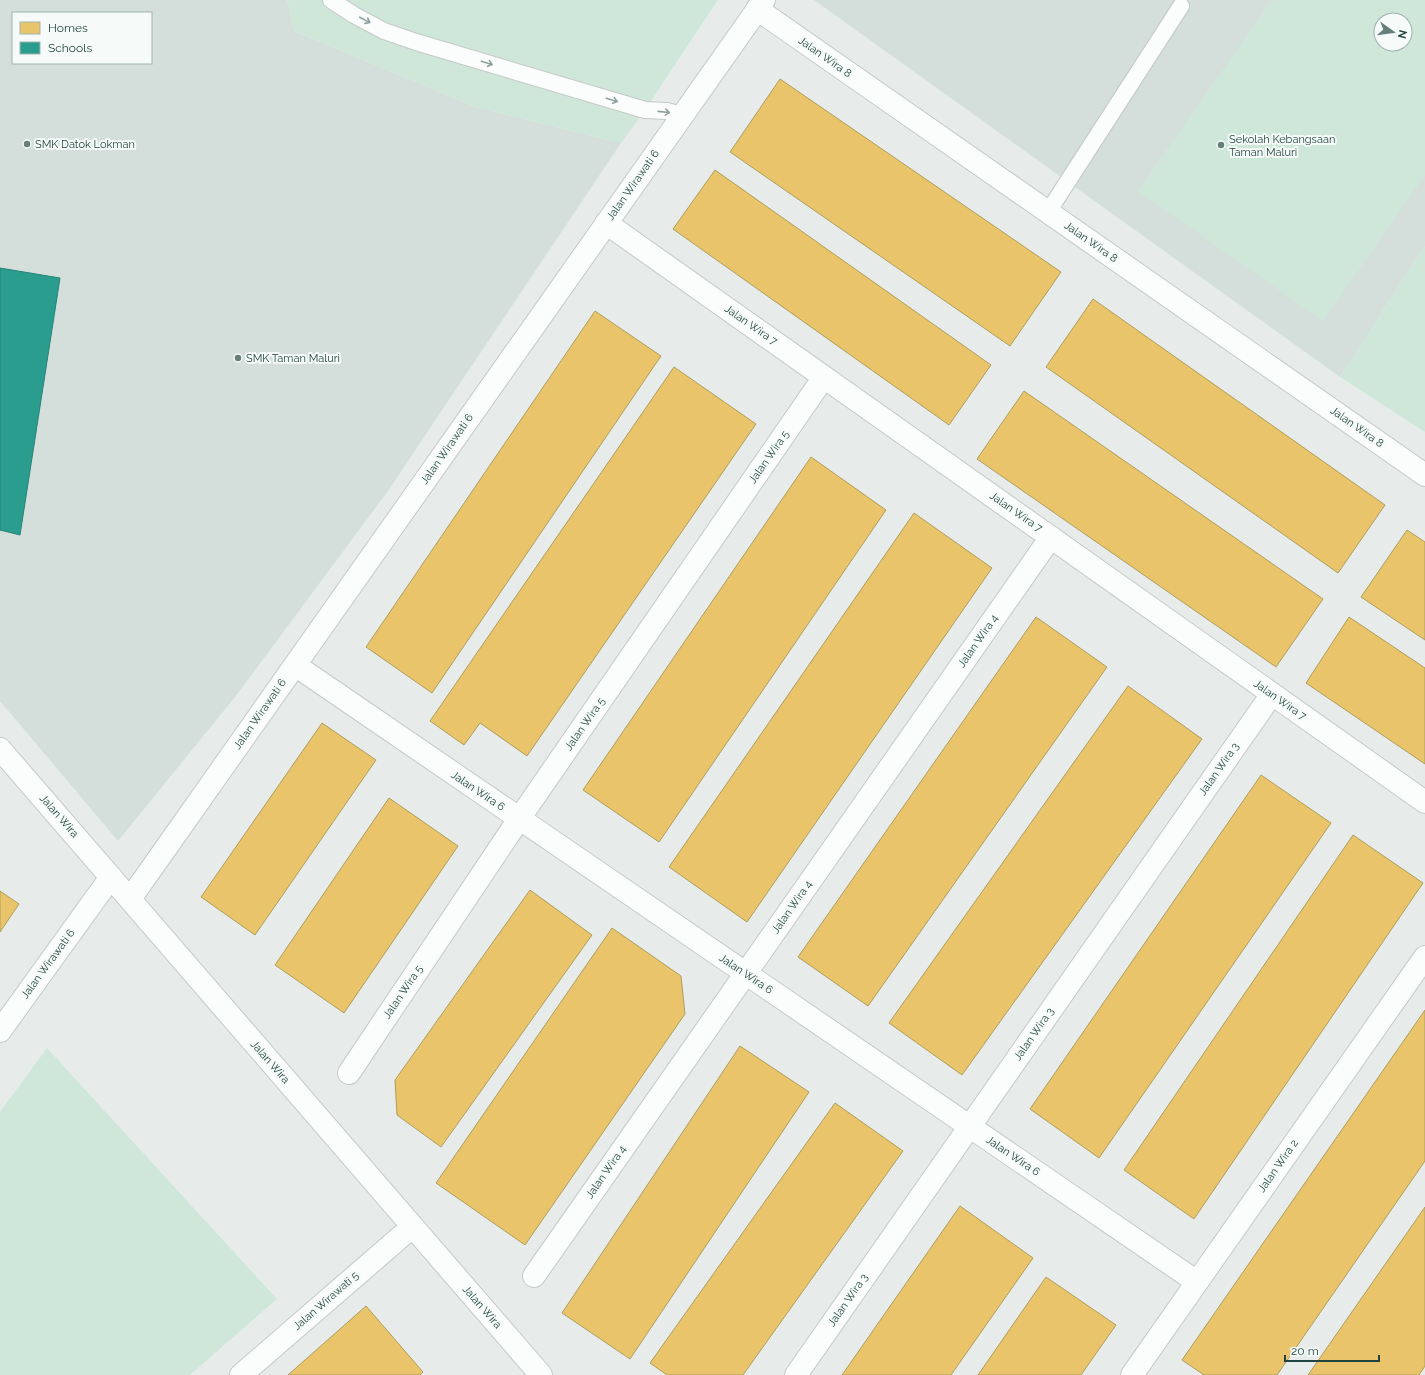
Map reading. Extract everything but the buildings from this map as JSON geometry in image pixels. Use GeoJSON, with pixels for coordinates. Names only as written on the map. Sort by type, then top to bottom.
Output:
{"type":"FeatureCollection","features":[{"type":"Feature","properties":{"kind":"street","name":"Jalan Wirawati 6"},"geometry":{"type":"LineString","coordinates":[[130,899],[760,5]]}},
{"type":"Feature","properties":{"kind":"street","name":"Jalan Wira 8"},"geometry":{"type":"LineString","coordinates":[[760,5],[1048,212],[1425,474]]}},
{"type":"Feature","properties":{"kind":"street","name":"Jalan Wira 7"},"geometry":{"type":"LineString","coordinates":[[606,223],[1425,802]]}},
{"type":"Feature","properties":{"kind":"street","name":"Jalan Wira 5"},"geometry":{"type":"LineString","coordinates":[[349,1073],[519,819],[824,377]]}},
{"type":"Feature","properties":{"kind":"street","name":"Jalan Wira 4"},"geometry":{"type":"LineString","coordinates":[[534,1276],[1051,537]]}},
{"type":"Feature","properties":{"kind":"street","name":"Jalan Wira 6"},"geometry":{"type":"LineString","coordinates":[[294,665],[1197,1282]]}},
{"type":"Feature","properties":{"kind":"street","name":"Jalan Wira 3"},"geometry":{"type":"LineString","coordinates":[[796,1375],[1272,694]]}},
{"type":"Feature","properties":{"kind":"street","name":"Jalan Wira"},"geometry":{"type":"LineString","coordinates":[[0,749],[541,1375]]}},
{"type":"Feature","properties":{"kind":"street","name":"Jalan Wirawati 6"},"geometry":{"type":"LineString","coordinates":[[0,1031],[111,877]]}},
{"type":"Feature","properties":{"kind":"street","name":"Jalan Wira 2"},"geometry":{"type":"LineString","coordinates":[[1132,1375],[1425,957]]}},
{"type":"Feature","properties":{"kind":"street","name":"Jalan Wirawati 5"},"geometry":{"type":"LineString","coordinates":[[241,1375],[412,1227]]}},
{"type":"Feature","properties":{"kind":"lane"},"geometry":{"type":"LineString","coordinates":[[331,0],[354,15],[384,31],[416,42],[645,110],[667,111],[682,115]]}},
{"type":"Feature","properties":{"kind":"lane"},"geometry":{"type":"LineString","coordinates":[[1048,212],[1181,6]]}},
{"type":"Feature","properties":{"kind":"shaded area","name":"SMK Taman Maluri"},"geometry":{"type":"Polygon","coordinates":[[[0,0],[287,0],[294,31],[473,106],[621,143],[388,491],[235,697],[118,841],[0,701],[0,0]]]}},
{"type":"Feature","properties":{"kind":"shaded area","name":"Sekolah Kebangsaan Taman Maluri"},"geometry":{"type":"Polygon","coordinates":[[[814,0],[1425,0],[1425,246],[1340,377],[814,0]]]}},
{"type":"Feature","properties":{"kind":"green space"},"geometry":{"type":"Polygon","coordinates":[[[287,0],[718,0],[645,110],[621,143],[473,106],[294,31],[287,0]]]}},
{"type":"Feature","properties":{"kind":"green space"},"geometry":{"type":"Polygon","coordinates":[[[1272,0],[1425,0],[1425,175],[1323,321],[1138,191],[1272,0]]]}},
{"type":"Feature","properties":{"kind":"green space"},"geometry":{"type":"Polygon","coordinates":[[[1425,246],[1425,432],[1340,377],[1425,246]]]}},
{"type":"Feature","properties":{"kind":"green space"},"geometry":{"type":"Polygon","coordinates":[[[47,1048],[277,1299],[190,1375],[0,1375],[0,1112],[47,1048]]]}},
{"type":"Feature","properties":{"kind":"place","name":"SMK Datok Lokman"},"geometry":{"type":"Point","coordinates":[27,144]}},
{"type":"Feature","properties":{"kind":"place","name":"Sekolah Kebangsaan Taman Maluri"},"geometry":{"type":"Point","coordinates":[1221,145]}},
{"type":"Feature","properties":{"kind":"place","name":"SMK Taman Maluri"},"geometry":{"type":"Point","coordinates":[238,358]}}]}
